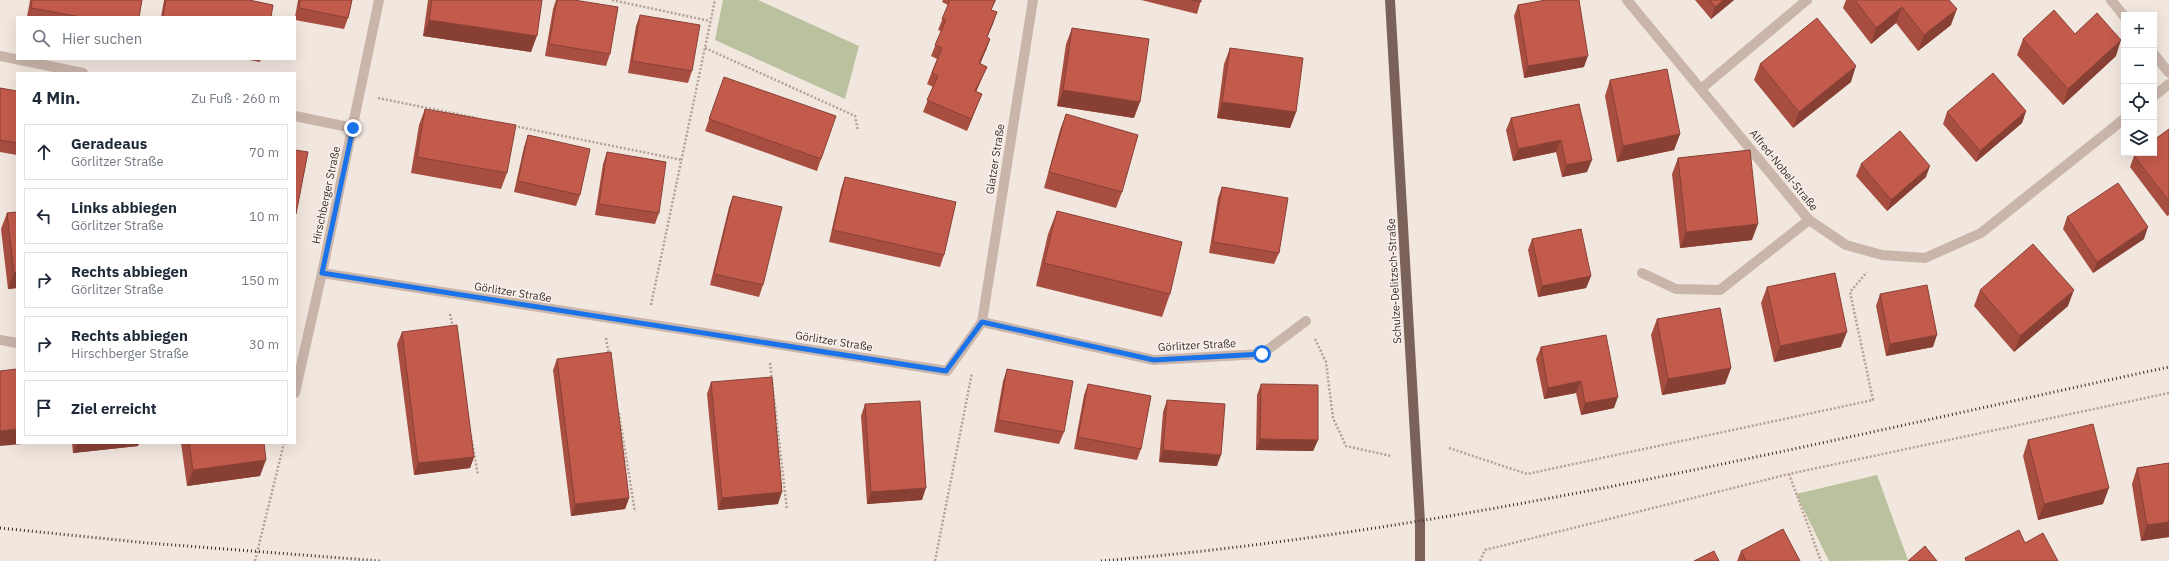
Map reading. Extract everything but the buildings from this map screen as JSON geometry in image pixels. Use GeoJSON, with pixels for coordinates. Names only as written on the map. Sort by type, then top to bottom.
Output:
{"type":"FeatureCollection","features":[{"type":"Feature","properties":{"kind":"main road","name":"Schulze-Delitzsch-Straße"},"geometry":{"type":"LineString","coordinates":[[1390,0],[1420,522],[1420,561]]}},
{"type":"Feature","properties":{"kind":"street","name":"Hirschberger Straße"},"geometry":{"type":"LineString","coordinates":[[296,389],[353,128],[379,0]]}},
{"type":"Feature","properties":{"kind":"street","name":"Glatzer Straße"},"geometry":{"type":"LineString","coordinates":[[982,322],[1033,0]]}},
{"type":"Feature","properties":{"kind":"street","name":"Alfred-Nobel-Straße"},"geometry":{"type":"LineString","coordinates":[[1628,0],[1702,88],[1808,220],[1846,245],[1882,255],[1925,258],[1981,232],[2123,120]]}},
{"type":"Feature","properties":{"kind":"street"},"geometry":{"type":"LineString","coordinates":[[1702,88],[1807,0]]}},
{"type":"Feature","properties":{"kind":"street"},"geometry":{"type":"LineString","coordinates":[[2111,0],[2121,12]]}},
{"type":"Feature","properties":{"kind":"street"},"geometry":{"type":"LineString","coordinates":[[0,56],[16,59]]}},
{"type":"Feature","properties":{"kind":"street"},"geometry":{"type":"LineString","coordinates":[[2157,58],[2169,74]]}},
{"type":"Feature","properties":{"kind":"street"},"geometry":{"type":"LineString","coordinates":[[20,60],[79,72]]}},
{"type":"Feature","properties":{"kind":"street"},"geometry":{"type":"LineString","coordinates":[[2157,94],[2169,84]]}},
{"type":"Feature","properties":{"kind":"street"},"geometry":{"type":"LineString","coordinates":[[296,116],[353,128]]}},
{"type":"Feature","properties":{"kind":"street"},"geometry":{"type":"LineString","coordinates":[[1642,273],[1676,289],[1720,290],[1808,220]]}},
{"type":"Feature","properties":{"kind":"street","name":"Görlitzer Straße"},"geometry":{"type":"LineString","coordinates":[[322,273],[946,371],[982,322],[1154,360],[1262,354],[1306,321]]}},
{"type":"Feature","properties":{"kind":"street"},"geometry":{"type":"LineString","coordinates":[[0,340],[16,343]]}},
{"type":"Feature","properties":{"kind":"path"},"geometry":{"type":"LineString","coordinates":[[612,0],[710,22]]}},
{"type":"Feature","properties":{"kind":"path"},"geometry":{"type":"LineString","coordinates":[[647,324],[715,0]]}},
{"type":"Feature","properties":{"kind":"path"},"geometry":{"type":"LineString","coordinates":[[705,48],[855,116],[858,131]]}},
{"type":"Feature","properties":{"kind":"path"},"geometry":{"type":"LineString","coordinates":[[360,94],[482,119]]}},
{"type":"Feature","properties":{"kind":"path"},"geometry":{"type":"LineString","coordinates":[[513,125],[682,160]]}},
{"type":"Feature","properties":{"kind":"path"},"geometry":{"type":"LineString","coordinates":[[1449,448],[1527,474],[1873,400],[1850,292],[1882,255]]}},
{"type":"Feature","properties":{"kind":"path"},"geometry":{"type":"LineString","coordinates":[[447,293],[453,331]]}},
{"type":"Feature","properties":{"kind":"path"},"geometry":{"type":"LineString","coordinates":[[603,318],[609,356]]}},
{"type":"Feature","properties":{"kind":"path"},"geometry":{"type":"LineString","coordinates":[[1306,321],[1326,362],[1333,418],[1346,446],[1391,456]]}},
{"type":"Feature","properties":{"kind":"path"},"geometry":{"type":"LineString","coordinates":[[767,343],[787,510]]}},
{"type":"Feature","properties":{"kind":"path"},"geometry":{"type":"LineString","coordinates":[[935,561],[973,369]]}},
{"type":"Feature","properties":{"kind":"path"},"geometry":{"type":"LineString","coordinates":[[1480,561],[1484,550],[1789,474],[2169,393]]}},
{"type":"Feature","properties":{"kind":"path"},"geometry":{"type":"LineString","coordinates":[[618,411],[635,512]]}},
{"type":"Feature","properties":{"kind":"path"},"geometry":{"type":"LineString","coordinates":[[470,430],[478,475]]}},
{"type":"Feature","properties":{"kind":"path"},"geometry":{"type":"LineString","coordinates":[[255,561],[284,444]]}},
{"type":"Feature","properties":{"kind":"path"},"geometry":{"type":"LineString","coordinates":[[1789,474],[1821,561]]}},
{"type":"Feature","properties":{"kind":"green space"},"geometry":{"type":"Polygon","coordinates":[[[723,0],[758,0],[859,46],[845,99],[715,40],[723,0]]]}},
{"type":"Feature","properties":{"kind":"green space"},"geometry":{"type":"Polygon","coordinates":[[[1877,475],[1908,560],[1829,561],[1796,494],[1877,475]]]}},
{"type":"Feature","properties":{"kind":"railway"},"geometry":{"type":"LineString","coordinates":[[1101,561],[1236,547],[1370,529],[1504,506],[1771,454],[2169,367]]}},
{"type":"Feature","properties":{"kind":"railway"},"geometry":{"type":"LineString","coordinates":[[0,528],[148,543],[380,561]]}},
{"type":"Feature","properties":{"kind":"route"},"geometry":{"type":"LineString","coordinates":[[353,128],[322,273],[946,371],[982,322],[1154,360],[1262,354]]}}]}
